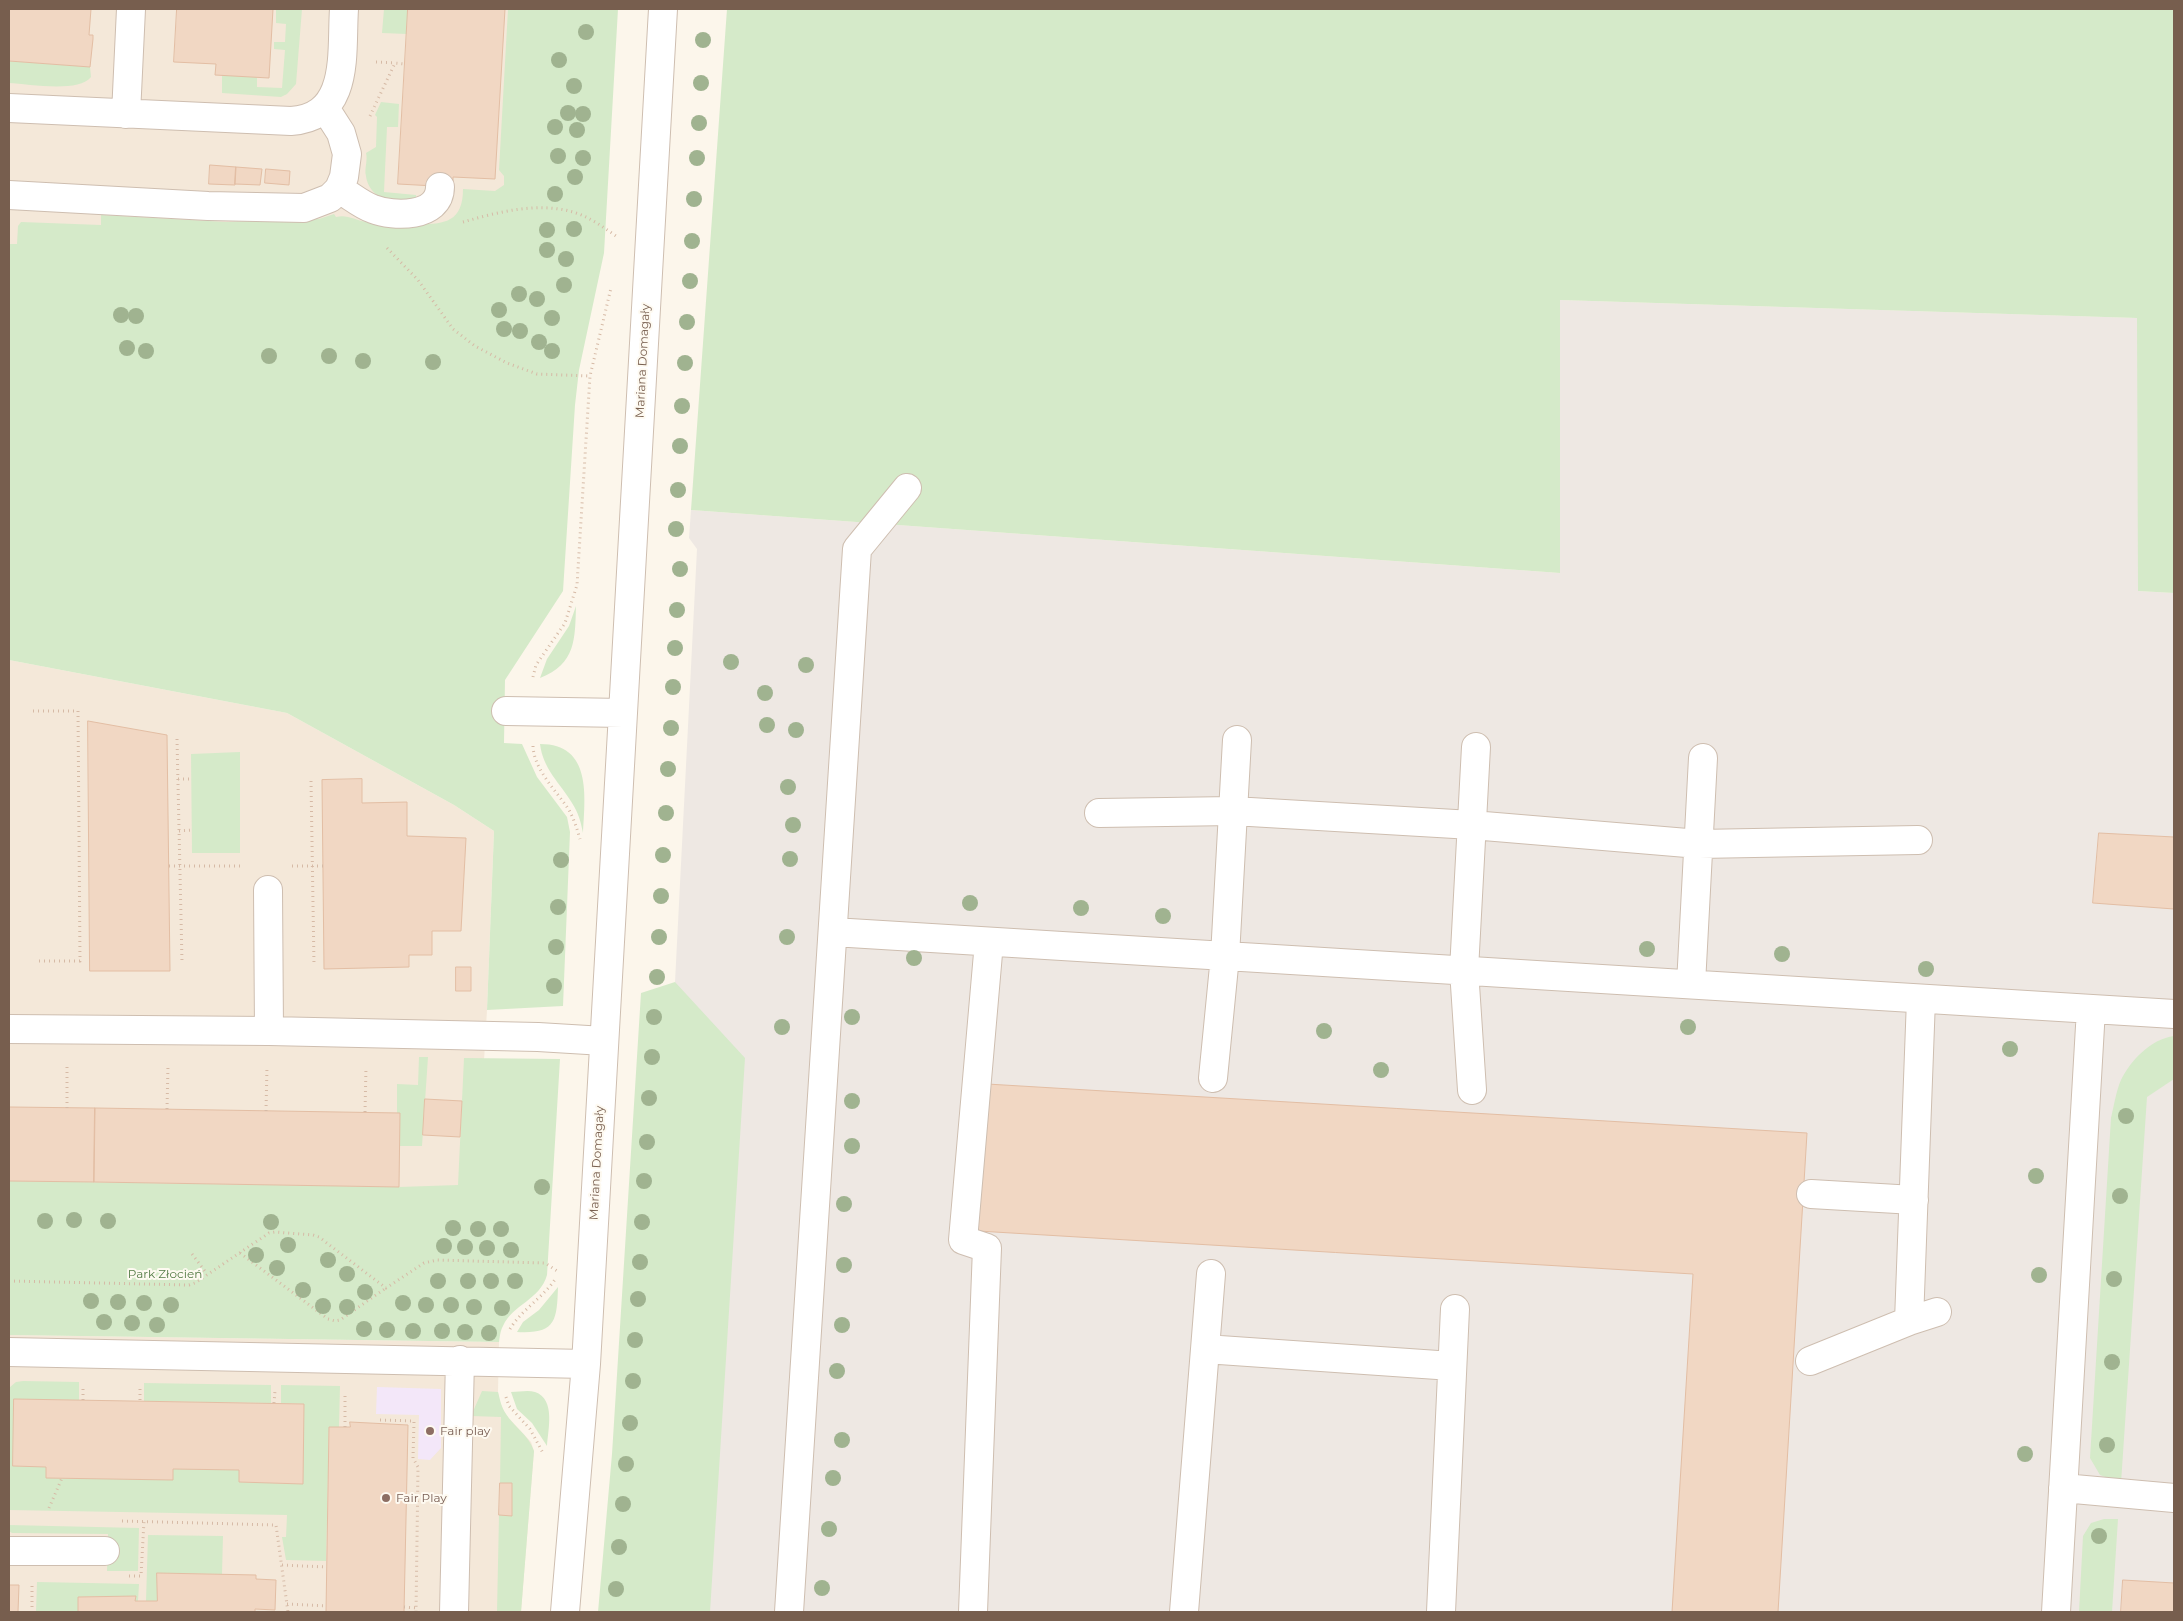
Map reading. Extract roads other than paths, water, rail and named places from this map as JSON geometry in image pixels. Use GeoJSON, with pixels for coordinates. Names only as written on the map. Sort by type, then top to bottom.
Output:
{"type":"FeatureCollection","features":[{"type":"Feature","properties":{"kind":"street"},"geometry":{"type":"LineString","coordinates":[[126,114],[131,9]]}},
{"type":"Feature","properties":{"kind":"street"},"geometry":{"type":"LineString","coordinates":[[9,108],[291,121],[306,119],[325,108],[334,95],[340,80],[344,9]]}},
{"type":"Feature","properties":{"kind":"street","name":"Mariana Domagały"},"geometry":{"type":"LineString","coordinates":[[565,1612],[586,1364],[663,9]]}},
{"type":"Feature","properties":{"kind":"street"},"geometry":{"type":"LineString","coordinates":[[9,195],[208,206],[304,208],[330,198],[340,189],[344,177],[346,154],[341,133],[325,108]]}},
{"type":"Feature","properties":{"kind":"street"},"geometry":{"type":"LineString","coordinates":[[340,189],[372,209],[385,212],[413,213],[433,206],[438,198],[440,187]]}},
{"type":"Feature","properties":{"kind":"street"},"geometry":{"type":"LineString","coordinates":[[789,1612],[858,549],[907,488]]}},
{"type":"Feature","properties":{"kind":"street"},"geometry":{"type":"LineString","coordinates":[[506,711],[623,713]]}},
{"type":"Feature","properties":{"kind":"street"},"geometry":{"type":"LineString","coordinates":[[1212,1078],[1225,956],[1237,740]]}},
{"type":"Feature","properties":{"kind":"street"},"geometry":{"type":"LineString","coordinates":[[1472,1090],[1464,970],[1476,747]]}},
{"type":"Feature","properties":{"kind":"street"},"geometry":{"type":"LineString","coordinates":[[1691,984],[1703,758]]}},
{"type":"Feature","properties":{"kind":"street"},"geometry":{"type":"LineString","coordinates":[[1099,812],[1233,811],[1472,825],[1699,844],[1918,840]]}},
{"type":"Feature","properties":{"kind":"street"},"geometry":{"type":"LineString","coordinates":[[268,890],[269,1031]]}},
{"type":"Feature","properties":{"kind":"street"},"geometry":{"type":"LineString","coordinates":[[833,932],[2174,1014]]}},
{"type":"Feature","properties":{"kind":"street"},"geometry":{"type":"LineString","coordinates":[[973,1612],[986,1248],[963,1240],[989,942]]}},
{"type":"Feature","properties":{"kind":"street"},"geometry":{"type":"LineString","coordinates":[[1909,1321],[1921,999]]}},
{"type":"Feature","properties":{"kind":"street"},"geometry":{"type":"LineString","coordinates":[[2056,1612],[2092,1009]]}},
{"type":"Feature","properties":{"kind":"street"},"geometry":{"type":"LineString","coordinates":[[9,1029],[269,1031],[538,1037],[604,1041]]}},
{"type":"Feature","properties":{"kind":"street"},"geometry":{"type":"LineString","coordinates":[[1811,1194],[1914,1200]]}},
{"type":"Feature","properties":{"kind":"street"},"geometry":{"type":"LineString","coordinates":[[1184,1612],[1211,1274]]}},
{"type":"Feature","properties":{"kind":"street"},"geometry":{"type":"LineString","coordinates":[[1441,1612],[1455,1309]]}},
{"type":"Feature","properties":{"kind":"street"},"geometry":{"type":"LineString","coordinates":[[1810,1361],[1909,1321],[1937,1312]]}},
{"type":"Feature","properties":{"kind":"street"},"geometry":{"type":"LineString","coordinates":[[1205,1349],[1452,1366]]}},
{"type":"Feature","properties":{"kind":"street"},"geometry":{"type":"LineString","coordinates":[[9,1352],[586,1364]]}},
{"type":"Feature","properties":{"kind":"street"},"geometry":{"type":"LineString","coordinates":[[454,1612],[460,1360]]}},
{"type":"Feature","properties":{"kind":"street"},"geometry":{"type":"LineString","coordinates":[[2064,1488],[2174,1498]]}},
{"type":"Feature","properties":{"kind":"street"},"geometry":{"type":"LineString","coordinates":[[9,1551],[105,1551]]}},
{"type":"Feature","properties":{"kind":"place","name":"Fair play"},"geometry":{"type":"Point","coordinates":[430,1431]}},
{"type":"Feature","properties":{"kind":"place","name":"Fair Play"},"geometry":{"type":"Point","coordinates":[386,1498]}},
{"type":"Feature","properties":{"kind":"park label","name":"Park Złocień"},"geometry":{"type":"Point","coordinates":[165,1274]}}]}
